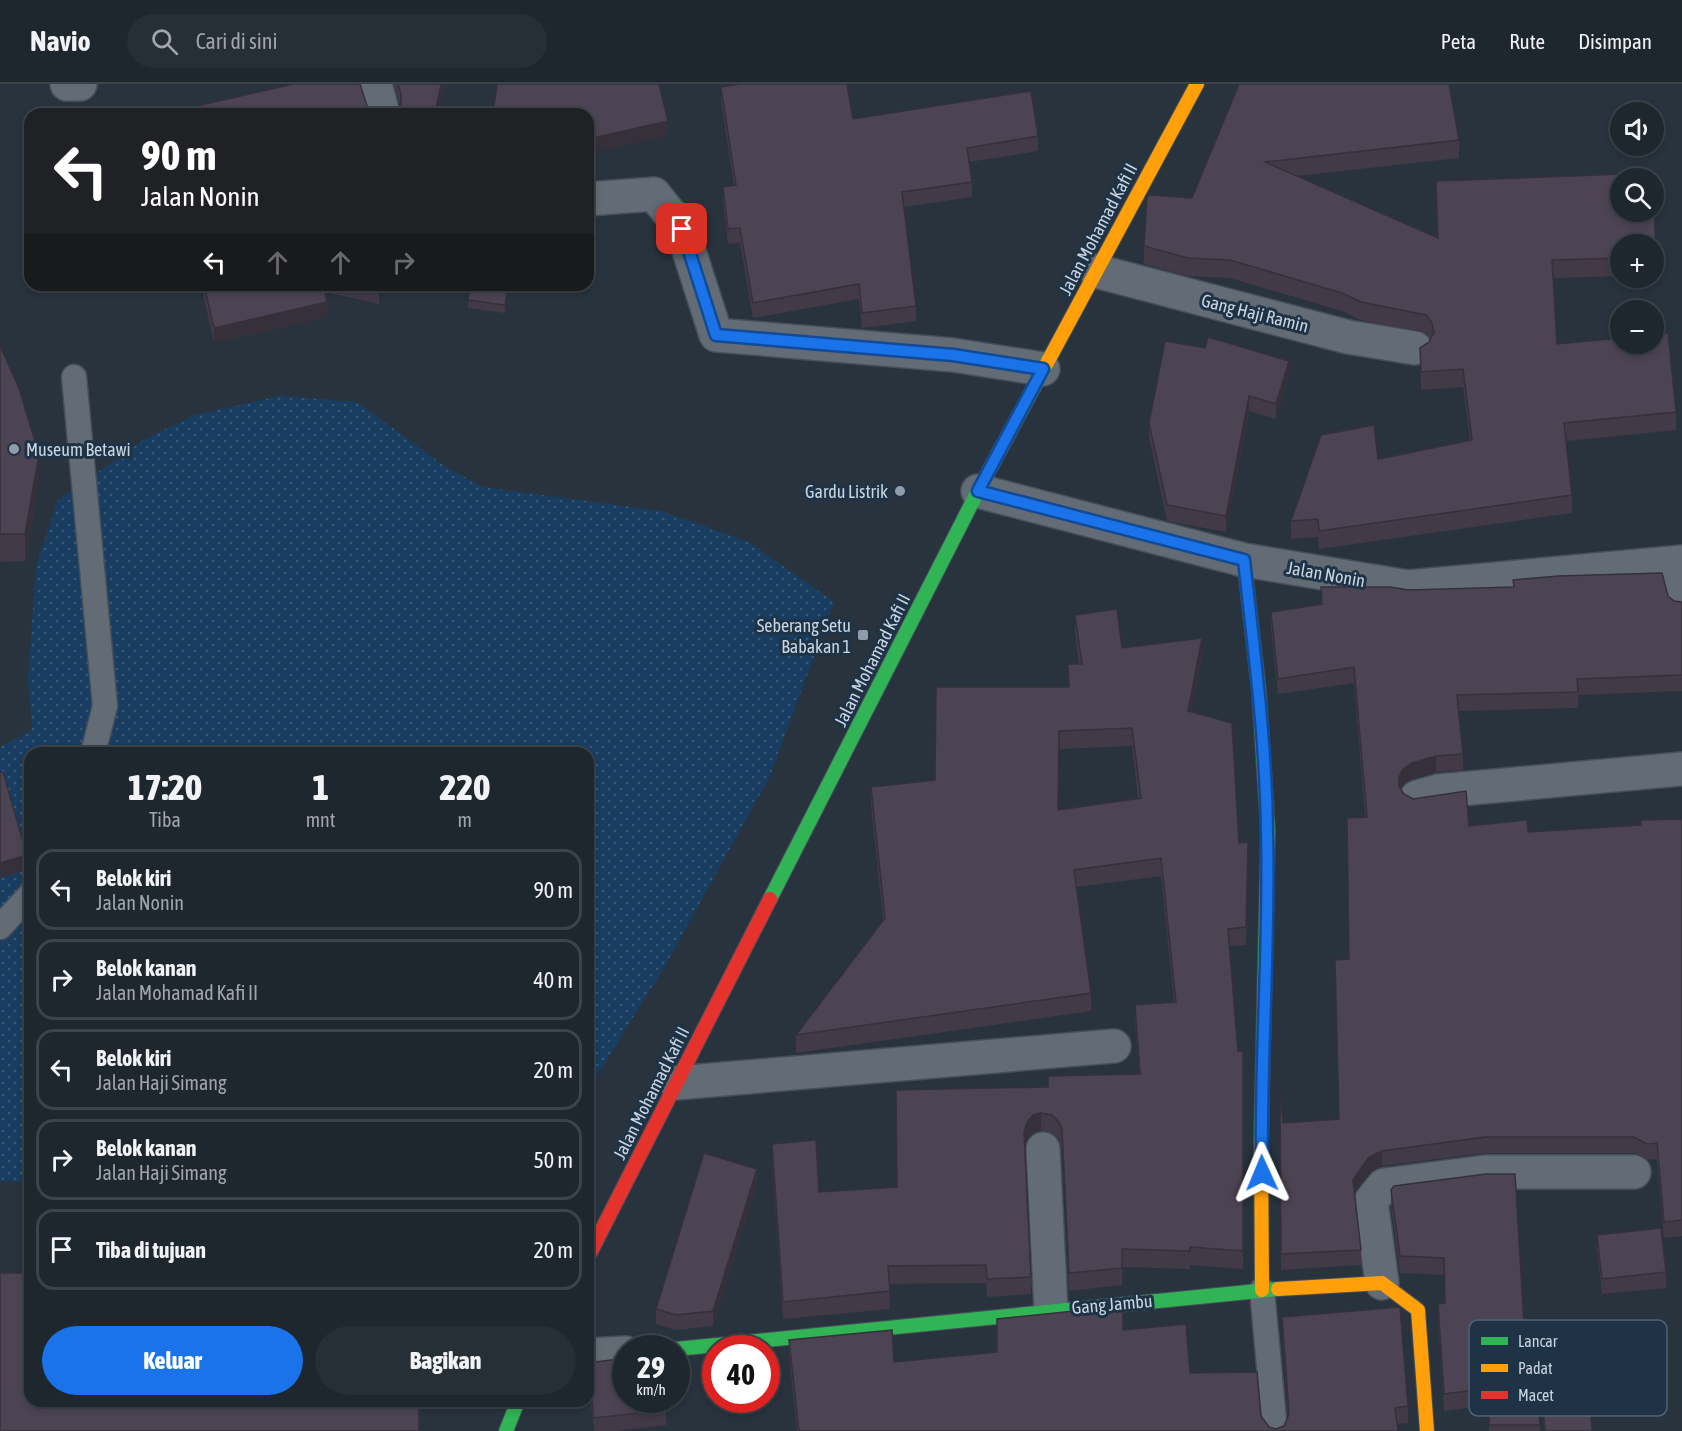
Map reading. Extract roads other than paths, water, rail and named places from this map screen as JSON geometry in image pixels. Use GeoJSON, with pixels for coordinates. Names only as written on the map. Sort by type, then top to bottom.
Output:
{"type":"FeatureCollection","features":[{"type":"Feature","properties":{"kind":"street"},"geometry":{"type":"LineString","coordinates":[[67,84],[80,84]]}},
{"type":"Feature","properties":{"kind":"street"},"geometry":{"type":"LineString","coordinates":[[375,84],[381,108]]}},
{"type":"Feature","properties":{"kind":"street","name":"Jalan Mohamad Kafi II"},"geometry":{"type":"LineString","coordinates":[[594,1245],[978,491],[1197,84]]}},
{"type":"Feature","properties":{"kind":"street"},"geometry":{"type":"LineString","coordinates":[[594,199],[654,194],[682,229],[716,335],[953,355],[1043,369]]}},
{"type":"Feature","properties":{"kind":"street","name":"Gang Haji Ramin"},"geometry":{"type":"LineString","coordinates":[[1096,271],[1348,337],[1415,348]]}},
{"type":"Feature","properties":{"kind":"street","name":"Jalan Nonin"},"geometry":{"type":"LineString","coordinates":[[978,491],[1244,560],[1408,587],[1679,563]]}},
{"type":"Feature","properties":{"kind":"street"},"geometry":{"type":"LineString","coordinates":[[1244,560],[1259,692],[1268,831],[1261,1079],[1262,1290]]}},
{"type":"Feature","properties":{"kind":"street"},"geometry":{"type":"LineString","coordinates":[[1679,563],[1682,600]]}},
{"type":"Feature","properties":{"kind":"street"},"geometry":{"type":"LineString","coordinates":[[1417,797],[1438,790],[1682,769]]}},
{"type":"Feature","properties":{"kind":"street"},"geometry":{"type":"LineString","coordinates":[[676,1083],[1114,1046]]}},
{"type":"Feature","properties":{"kind":"street"},"geometry":{"type":"LineString","coordinates":[[1043,1149],[1051,1310]]}},
{"type":"Feature","properties":{"kind":"street"},"geometry":{"type":"LineString","coordinates":[[1427,1431],[1418,1310],[1382,1283],[1371,1201],[1384,1185],[1485,1172],[1634,1172]]}},
{"type":"Feature","properties":{"kind":"street","name":"Gang Jambu"},"geometry":{"type":"LineString","coordinates":[[690,1348],[1262,1290],[1382,1283]]}},
{"type":"Feature","properties":{"kind":"street"},"geometry":{"type":"LineString","coordinates":[[594,1355],[612,1354]]}},
{"type":"Feature","properties":{"kind":"street"},"geometry":{"type":"LineString","coordinates":[[506,1431],[516,1407]]}},
{"type":"Feature","properties":{"kind":"lane"},"geometry":{"type":"LineString","coordinates":[[74,377],[105,706],[95,747]]}},
{"type":"Feature","properties":{"kind":"lane"},"geometry":{"type":"LineString","coordinates":[[0,927],[24,901]]}},
{"type":"Feature","properties":{"kind":"lane"},"geometry":{"type":"LineString","coordinates":[[1262,1290],[1275,1431]]}},
{"type":"Feature","properties":{"kind":"place","name":"Museum Betawi"},"geometry":{"type":"Point","coordinates":[14,449]}},
{"type":"Feature","properties":{"kind":"place","name":"Gardu Listrik"},"geometry":{"type":"Point","coordinates":[900,491]}},
{"type":"Feature","properties":{"kind":"place","name":"Seberang Setu Babakan 1"},"geometry":{"type":"Point","coordinates":[863,635]}}]}
